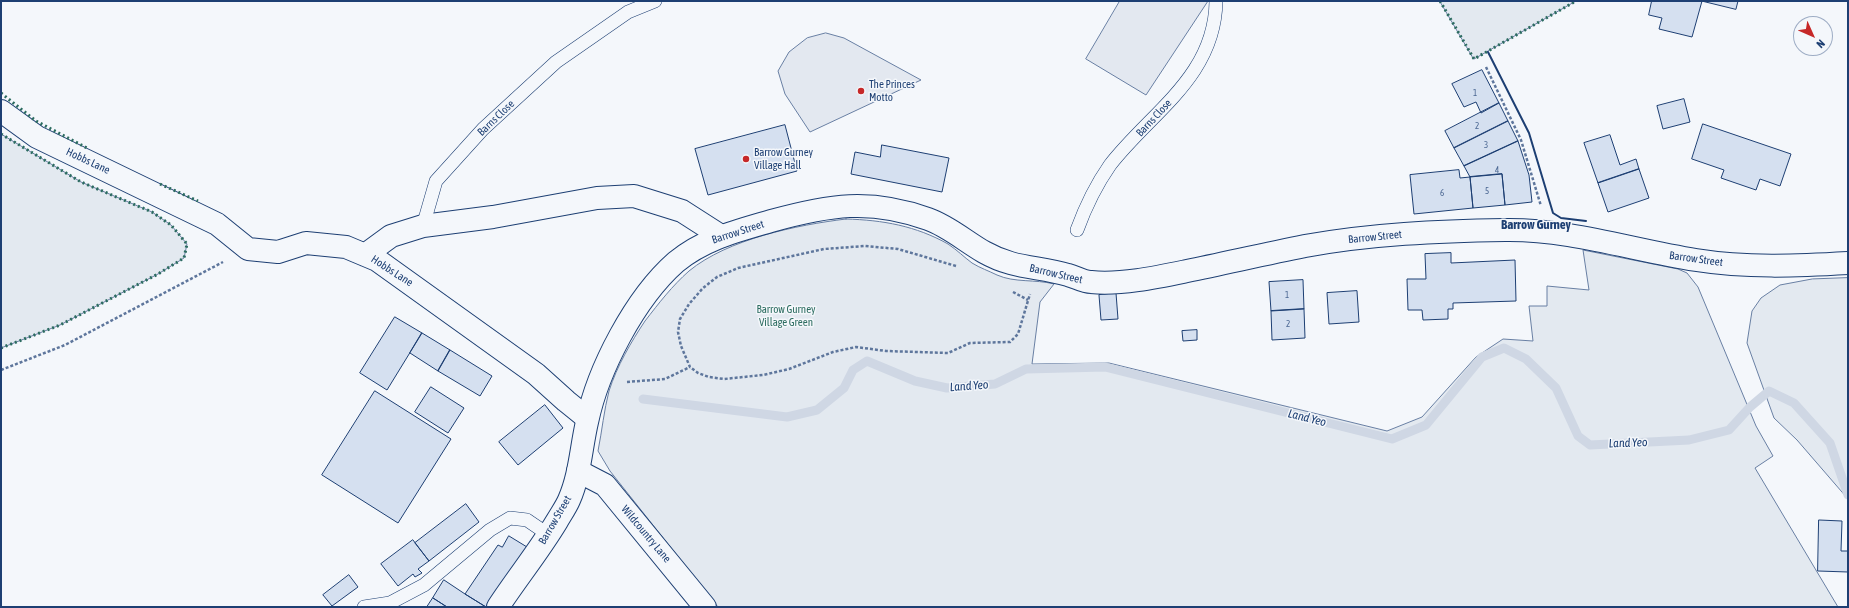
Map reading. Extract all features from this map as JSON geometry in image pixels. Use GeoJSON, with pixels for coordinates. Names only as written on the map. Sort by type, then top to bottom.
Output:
{"type":"FeatureCollection","features":[{"type":"Feature","properties":{"kind":"main road","name":"Hobbs Lane"},"geometry":{"type":"LineString","coordinates":[[1,111],[37,137],[217,224],[248,249],[278,252],[306,243],[346,246],[377,260],[536,374],[587,418]]}},
{"type":"Feature","properties":{"kind":"main road"},"geometry":{"type":"LineString","coordinates":[[365,254],[391,236],[423,226],[493,217],[597,198],[634,196],[682,211],[721,236]]}},
{"type":"Feature","properties":{"kind":"main road","name":"Barrow Street"},"geometry":{"type":"LineString","coordinates":[[498,607],[549,535],[569,501],[578,471],[587,418],[599,380],[632,316],[656,282],[676,262],[699,245],[721,236],[811,210],[842,205],[875,206],[931,220],[1004,262],[1069,275],[1093,283],[1159,277],[1283,251],[1350,239],[1391,234],[1505,230],[1538,230],[1552,232],[1699,261],[1774,267],[1848,263]]}},
{"type":"Feature","properties":{"kind":"main road","name":"Wildcountry Lane"},"geometry":{"type":"LineString","coordinates":[[578,471],[605,485],[705,607]]}},
{"type":"Feature","properties":{"kind":"lane","name":"Barns Close"},"geometry":{"type":"LineString","coordinates":[[423,226],[436,181],[483,129],[556,62],[628,12],[655,1]]}},
{"type":"Feature","properties":{"kind":"lane","name":"Barns Close"},"geometry":{"type":"LineString","coordinates":[[1077,230],[1086,206],[1110,166],[1188,82],[1206,50],[1216,17],[1216,1]]}},
{"type":"Feature","properties":{"kind":"lane"},"geometry":{"type":"LineString","coordinates":[[364,607],[390,603],[424,586],[490,530],[510,518],[528,520],[549,535]]}},
{"type":"Feature","properties":{"kind":"path"},"geometry":{"type":"LineString","coordinates":[[1486,68],[1521,140],[1542,211]]}},
{"type":"Feature","properties":{"kind":"path"},"geometry":{"type":"LineString","coordinates":[[958,267],[898,249],[865,246],[824,249],[738,268],[717,277],[703,288],[689,304],[680,319],[678,332],[685,360],[690,367],[698,373],[724,379],[763,375],[789,369],[833,352],[856,347],[886,351],[948,353],[970,343],[1007,343],[1016,338],[1018,334],[1036,268]]}},
{"type":"Feature","properties":{"kind":"path"},"geometry":{"type":"LineString","coordinates":[[1,370],[65,345],[248,249]]}},
{"type":"Feature","properties":{"kind":"path"},"geometry":{"type":"LineString","coordinates":[[1009,290],[1028,300]]}},
{"type":"Feature","properties":{"kind":"path"},"geometry":{"type":"LineString","coordinates":[[599,380],[613,383],[665,379],[690,367]]}},
{"type":"Feature","properties":{"kind":"green space"},"geometry":{"type":"Polygon","coordinates":[[[1440,1],[1576,1],[1474,59],[1440,1]]]}},
{"type":"Feature","properties":{"kind":"green space"},"geometry":{"type":"Polygon","coordinates":[[[1,134],[81,182],[152,212],[171,225],[187,244],[184,258],[158,274],[60,325],[1,348],[1,134]]]}},
{"type":"Feature","properties":{"kind":"green space","name":"Barrow Gurney Village Green"},"geometry":{"type":"Polygon","coordinates":[[[846,219],[873,221],[911,228],[948,244],[972,263],[997,275],[1011,279],[1054,284],[1040,302],[1032,364],[1109,363],[1387,431],[1422,417],[1476,357],[1503,339],[1533,341],[1529,306],[1547,306],[1547,286],[1589,290],[1583,250],[1678,269],[1687,273],[1698,287],[1756,426],[1773,456],[1755,468],[1838,607],[718,607],[610,471],[598,451],[609,391],[625,354],[645,321],[671,289],[689,271],[723,250],[764,235],[806,225],[846,219]]]}},
{"type":"Feature","properties":{"kind":"green space"},"geometry":{"type":"Polygon","coordinates":[[[1848,278],[1848,499],[1797,440],[1774,418],[1747,343],[1752,311],[1761,298],[1780,285],[1812,279],[1848,278]]]}},
{"type":"Feature","properties":{"kind":"shaded area"},"geometry":{"type":"Polygon","coordinates":[[[1120,1],[1208,1],[1146,95],[1086,59],[1120,1]]]}},
{"type":"Feature","properties":{"kind":"shaded area"},"geometry":{"type":"Polygon","coordinates":[[[826,33],[844,38],[921,80],[810,132],[785,94],[778,71],[789,52],[807,38],[826,33]]]}},
{"type":"Feature","properties":{"kind":"building"},"geometry":{"type":"Polygon","coordinates":[[[1652,1],[1702,1],[1692,37],[1659,29],[1662,18],[1649,15],[1652,1]]]}},
{"type":"Feature","properties":{"kind":"building"},"geometry":{"type":"Polygon","coordinates":[[[1702,1],[1738,1],[1736,9],[1702,1]]]}},
{"type":"Feature","properties":{"kind":"building"},"geometry":{"type":"Polygon","coordinates":[[[1482,70],[1499,103],[1481,113],[1476,102],[1464,107],[1452,84],[1482,70]]]}},
{"type":"Feature","properties":{"kind":"building"},"geometry":{"type":"Polygon","coordinates":[[[1684,99],[1690,122],[1663,129],[1657,106],[1684,99]]]}},
{"type":"Feature","properties":{"kind":"building"},"geometry":{"type":"Polygon","coordinates":[[[1499,103],[1508,121],[1454,148],[1445,131],[1499,103]]]}},
{"type":"Feature","properties":{"kind":"building"},"geometry":{"type":"Polygon","coordinates":[[[1508,121],[1518,141],[1464,166],[1454,148],[1508,121]]]}},
{"type":"Feature","properties":{"kind":"building"},"geometry":{"type":"Polygon","coordinates":[[[1703,124],[1791,154],[1780,186],[1760,179],[1756,190],[1721,178],[1724,170],[1692,159],[1703,124]]]}},
{"type":"Feature","properties":{"kind":"building","name":"Barrow Gurney Village Hall"},"geometry":{"type":"Polygon","coordinates":[[[785,125],[797,171],[708,195],[695,149],[785,125]]]}},
{"type":"Feature","properties":{"kind":"building"},"geometry":{"type":"Polygon","coordinates":[[[1610,135],[1620,165],[1636,159],[1639,169],[1598,183],[1584,143],[1610,135]]]}},
{"type":"Feature","properties":{"kind":"building"},"geometry":{"type":"Polygon","coordinates":[[[1518,141],[1529,175],[1532,202],[1505,205],[1502,174],[1470,177],[1464,166],[1518,141]]]}},
{"type":"Feature","properties":{"kind":"building"},"geometry":{"type":"Polygon","coordinates":[[[882,145],[949,158],[942,192],[851,174],[855,152],[880,157],[882,145]]]}},
{"type":"Feature","properties":{"kind":"building"},"geometry":{"type":"Polygon","coordinates":[[[1639,169],[1649,198],[1608,212],[1598,183],[1639,169]]]}},
{"type":"Feature","properties":{"kind":"building"},"geometry":{"type":"Polygon","coordinates":[[[1459,170],[1460,178],[1470,177],[1473,208],[1414,214],[1410,175],[1459,170]]]}},
{"type":"Feature","properties":{"kind":"building"},"geometry":{"type":"Polygon","coordinates":[[[1502,174],[1505,205],[1473,208],[1470,177],[1502,174]]]}},
{"type":"Feature","properties":{"kind":"building"},"geometry":{"type":"Polygon","coordinates":[[[1451,253],[1451,263],[1515,260],[1516,301],[1453,303],[1453,309],[1448,309],[1448,319],[1423,320],[1422,310],[1408,310],[1407,279],[1426,279],[1425,254],[1451,253]]]}},
{"type":"Feature","properties":{"kind":"building"},"geometry":{"type":"Polygon","coordinates":[[[1303,280],[1304,309],[1271,311],[1269,282],[1303,280]]]}},
{"type":"Feature","properties":{"kind":"building"},"geometry":{"type":"Polygon","coordinates":[[[1357,291],[1359,322],[1329,324],[1327,293],[1357,291]]]}},
{"type":"Feature","properties":{"kind":"building"},"geometry":{"type":"Polygon","coordinates":[[[1116,293],[1118,319],[1101,320],[1099,295],[1116,293]]]}},
{"type":"Feature","properties":{"kind":"building"},"geometry":{"type":"Polygon","coordinates":[[[1304,309],[1305,338],[1272,340],[1271,311],[1304,309]]]}},
{"type":"Feature","properties":{"kind":"building"},"geometry":{"type":"Polygon","coordinates":[[[395,317],[422,333],[387,390],[360,373],[395,317]]]}},
{"type":"Feature","properties":{"kind":"building"},"geometry":{"type":"Polygon","coordinates":[[[1197,330],[1197,340],[1183,341],[1182,331],[1197,330]]]}},
{"type":"Feature","properties":{"kind":"building"},"geometry":{"type":"Polygon","coordinates":[[[422,333],[450,350],[438,371],[410,353],[422,333]]]}},
{"type":"Feature","properties":{"kind":"building"},"geometry":{"type":"Polygon","coordinates":[[[450,350],[492,376],[480,396],[438,371],[450,350]]]}},
{"type":"Feature","properties":{"kind":"building"},"geometry":{"type":"Polygon","coordinates":[[[431,387],[464,408],[448,433],[415,412],[431,387]]]}},
{"type":"Feature","properties":{"kind":"building"},"geometry":{"type":"Polygon","coordinates":[[[375,391],[451,439],[398,523],[322,475],[375,391]]]}},
{"type":"Feature","properties":{"kind":"building"},"geometry":{"type":"Polygon","coordinates":[[[545,405],[563,428],[518,465],[499,442],[545,405]]]}},
{"type":"Feature","properties":{"kind":"building"},"geometry":{"type":"Polygon","coordinates":[[[466,504],[479,522],[429,561],[415,543],[466,504]]]}},
{"type":"Feature","properties":{"kind":"building"},"geometry":{"type":"Polygon","coordinates":[[[1819,520],[1842,521],[1841,551],[1848,551],[1848,572],[1818,571],[1819,520]]]}},
{"type":"Feature","properties":{"kind":"building"},"geometry":{"type":"Polygon","coordinates":[[[509,536],[527,547],[486,607],[465,594],[498,545],[502,547],[509,536]]]}},
{"type":"Feature","properties":{"kind":"building"},"geometry":{"type":"Polygon","coordinates":[[[413,540],[429,561],[418,569],[422,573],[415,577],[413,574],[398,586],[381,564],[413,540]]]}},
{"type":"Feature","properties":{"kind":"building"},"geometry":{"type":"Polygon","coordinates":[[[349,575],[358,587],[332,606],[323,595],[349,575]]]}},
{"type":"Feature","properties":{"kind":"building"},"geometry":{"type":"Polygon","coordinates":[[[444,580],[486,607],[447,607],[433,598],[444,580]]]}},
{"type":"Feature","properties":{"kind":"building"},"geometry":{"type":"Polygon","coordinates":[[[433,598],[447,607],[427,607],[433,598]]]}},
{"type":"Feature","properties":{"kind":"waterway","name":"Land Yeo"},"geometry":{"type":"LineString","coordinates":[[643,399],[787,417],[817,410],[844,388],[853,370],[867,361],[915,381],[947,388],[995,384],[1026,369],[1105,367],[1392,439],[1426,425],[1482,357],[1504,348],[1526,359],[1556,388],[1578,436],[1590,445],[1689,440],[1729,430],[1750,407],[1769,391],[1794,403],[1830,443],[1848,495]]}},
{"type":"Feature","properties":{"kind":"hedge"},"geometry":{"type":"LineString","coordinates":[[1440,1],[1474,59],[1576,1]]}},
{"type":"Feature","properties":{"kind":"hedge"},"geometry":{"type":"LineString","coordinates":[[1,93],[36,121],[87,148]]}},
{"type":"Feature","properties":{"kind":"hedge"},"geometry":{"type":"LineString","coordinates":[[1,134],[81,182],[152,212],[171,225],[187,244],[184,258],[158,274],[60,325],[1,348]]}},
{"type":"Feature","properties":{"kind":"hedge"},"geometry":{"type":"LineString","coordinates":[[160,184],[198,201]]}},
{"type":"Feature","properties":{"kind":"wall"},"geometry":{"type":"LineString","coordinates":[[1488,52],[1529,133],[1553,213],[1561,218],[1586,221]]}},
{"type":"Feature","properties":{"kind":"place","name":"The Princes Motto"},"geometry":{"type":"Point","coordinates":[861,91]}},
{"type":"Feature","properties":{"kind":"place","name":"Barrow Gurney Village Hall"},"geometry":{"type":"Point","coordinates":[746,159]}},
{"type":"Feature","properties":{"kind":"district","name":"Barrow Gurney"},"geometry":{"type":"Point","coordinates":[1536,225]}}]}
